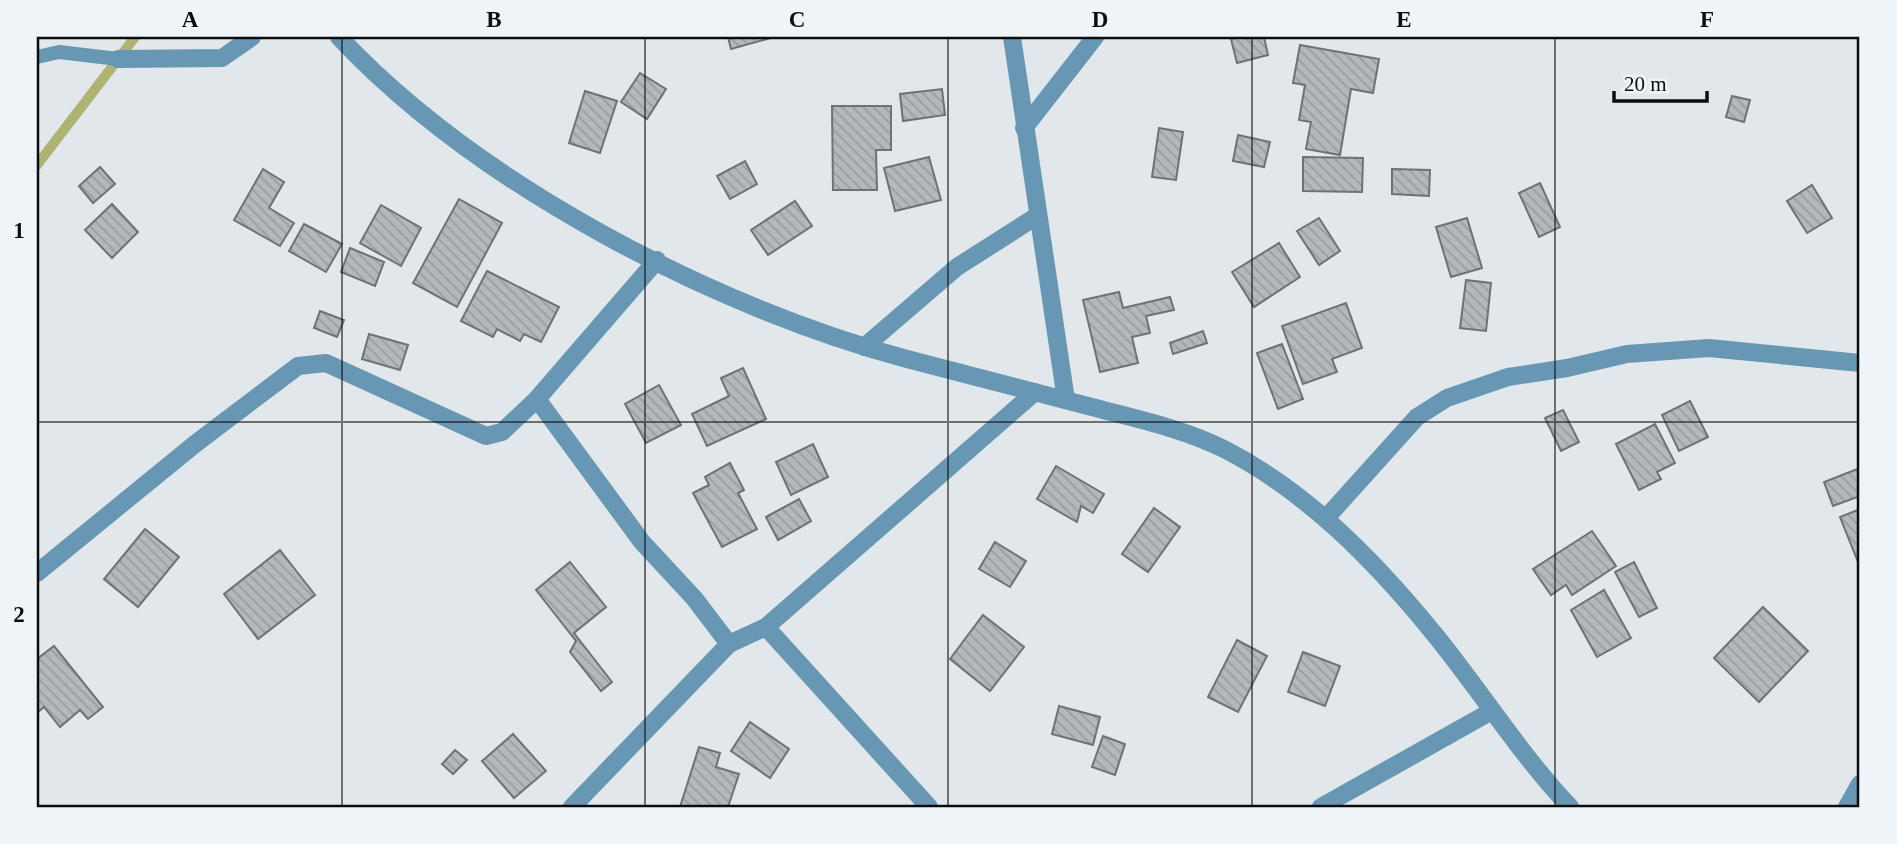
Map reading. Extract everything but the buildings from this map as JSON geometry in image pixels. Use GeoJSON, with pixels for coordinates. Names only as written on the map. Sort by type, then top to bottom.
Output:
{"type":"FeatureCollection","features":[{"type":"Feature","properties":{"kind":"street"},"geometry":{"type":"LineString","coordinates":[[118,59],[222,58],[252,37]]}},
{"type":"Feature","properties":{"kind":"street"},"geometry":{"type":"LineString","coordinates":[[339,37],[414,107],[483,159],[536,194],[657,260],[802,327],[864,347],[1147,421],[1221,447],[1264,472],[1326,517],[1432,630],[1490,712],[1570,807]]}},
{"type":"Feature","properties":{"kind":"street"},"geometry":{"type":"LineString","coordinates":[[1012,37],[1066,400]]}},
{"type":"Feature","properties":{"kind":"street"},"geometry":{"type":"LineString","coordinates":[[1024,128],[1095,37]]}},
{"type":"Feature","properties":{"kind":"street"},"geometry":{"type":"LineString","coordinates":[[864,347],[957,267],[1037,216]]}},
{"type":"Feature","properties":{"kind":"street"},"geometry":{"type":"LineString","coordinates":[[37,573],[195,444],[298,366],[326,363],[486,436],[502,432],[537,399],[657,260]]}},
{"type":"Feature","properties":{"kind":"street"},"geometry":{"type":"LineString","coordinates":[[1326,517],[1417,417],[1447,398],[1508,377],[1567,368],[1627,354],[1709,348],[1860,363]]}},
{"type":"Feature","properties":{"kind":"street"},"geometry":{"type":"LineString","coordinates":[[577,806],[729,645],[766,626],[1035,392]]}},
{"type":"Feature","properties":{"kind":"street"},"geometry":{"type":"LineString","coordinates":[[537,399],[642,542],[694,598],[729,645]]}},
{"type":"Feature","properties":{"kind":"street"},"geometry":{"type":"LineString","coordinates":[[766,626],[929,807]]}},
{"type":"Feature","properties":{"kind":"street"},"geometry":{"type":"LineString","coordinates":[[1321,807],[1490,712]]}},
{"type":"Feature","properties":{"kind":"street"},"geometry":{"type":"LineString","coordinates":[[1847,807],[1860,784]]}},
{"type":"Feature","properties":{"kind":"lane"},"geometry":{"type":"LineString","coordinates":[[37,57],[59,52],[118,59]]}},
{"type":"Feature","properties":{"kind":"waterway"},"geometry":{"type":"LineString","coordinates":[[37,165],[135,37]]}}]}
